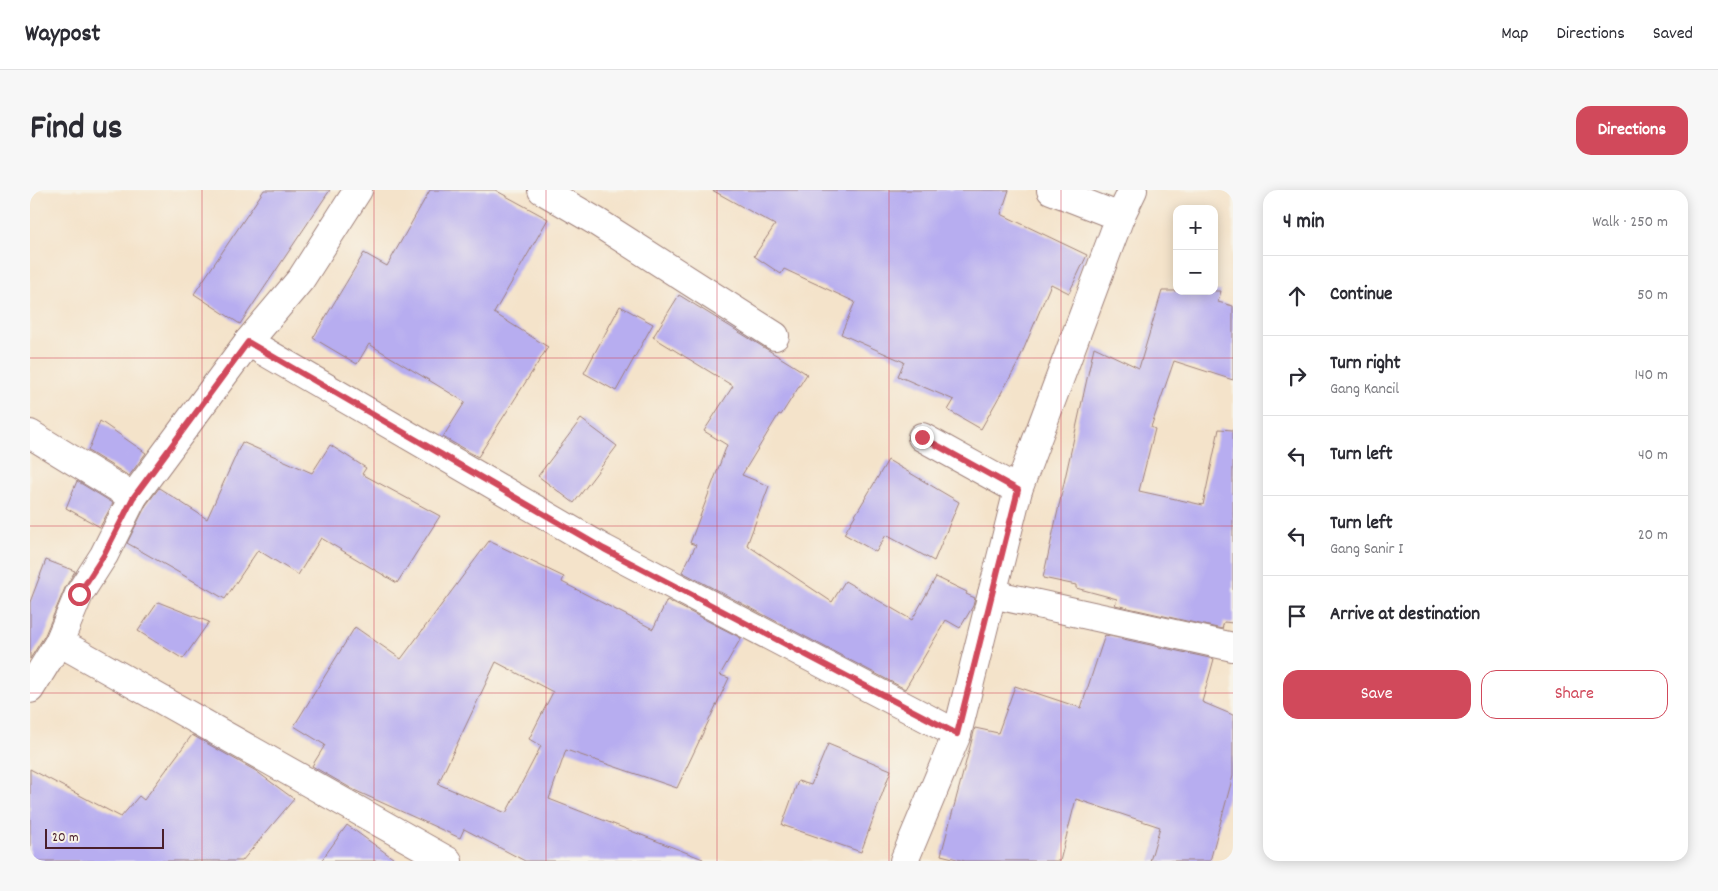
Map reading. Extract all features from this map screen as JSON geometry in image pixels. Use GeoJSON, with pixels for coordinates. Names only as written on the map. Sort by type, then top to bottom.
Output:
{"type":"FeatureCollection","features":[{"type":"Feature","properties":{"kind":"street"},"geometry":{"type":"LineString","coordinates":[[30,689],[59,642],[79,594],[104,555],[133,498],[248,342],[301,279],[358,190]]}},
{"type":"Feature","properties":{"kind":"street"},"geometry":{"type":"LineString","coordinates":[[542,190],[597,222],[775,336]]}},
{"type":"Feature","properties":{"kind":"street"},"geometry":{"type":"LineString","coordinates":[[1051,190],[1120,217]]}},
{"type":"Feature","properties":{"kind":"street"},"geometry":{"type":"LineString","coordinates":[[905,861],[957,734],[1018,490],[1120,217],[1133,190]]}},
{"type":"Feature","properties":{"kind":"street"},"geometry":{"type":"LineString","coordinates":[[248,342],[604,549],[957,734]]}},
{"type":"Feature","properties":{"kind":"street"},"geometry":{"type":"LineString","coordinates":[[30,434],[133,498]]}},
{"type":"Feature","properties":{"kind":"street"},"geometry":{"type":"LineString","coordinates":[[922,437],[1018,490]]}},
{"type":"Feature","properties":{"kind":"street"},"geometry":{"type":"LineString","coordinates":[[992,594],[1233,647]]}},
{"type":"Feature","properties":{"kind":"street"},"geometry":{"type":"LineString","coordinates":[[59,642],[448,861]]}},
{"type":"Feature","properties":{"kind":"building"},"geometry":{"type":"Polygon","coordinates":[[[264,190],[330,190],[240,324],[194,294],[264,190]]]}},
{"type":"Feature","properties":{"kind":"building"},"geometry":{"type":"Polygon","coordinates":[[[430,190],[495,190],[548,219],[494,313],[548,347],[478,457],[443,437],[465,402],[369,344],[357,364],[313,338],[364,253],[387,266],[430,190]]]}},
{"type":"Feature","properties":{"kind":"building"},"geometry":{"type":"Polygon","coordinates":[[[712,190],[1009,190],[1001,214],[1087,255],[1069,293],[1051,284],[1017,365],[981,429],[948,410],[954,400],[898,376],[904,362],[841,334],[855,302],[784,269],[781,274],[754,256],[775,225],[712,190]]]}},
{"type":"Feature","properties":{"kind":"building"},"geometry":{"type":"Polygon","coordinates":[[[1162,291],[1173,291],[1173,295],[1218,295],[1218,291],[1221,291],[1218,302],[1233,306],[1233,380],[1174,361],[1151,427],[1155,429],[1139,491],[1203,505],[1219,429],[1233,430],[1233,623],[1224,622],[1222,629],[1115,605],[1117,599],[1076,588],[1076,585],[1043,578],[1094,347],[1139,368],[1162,291]]]}},
{"type":"Feature","properties":{"kind":"building"},"geometry":{"type":"Polygon","coordinates":[[[679,295],[807,374],[781,415],[779,414],[742,475],[769,486],[747,545],[832,602],[845,581],[912,620],[936,577],[975,598],[973,606],[960,628],[946,620],[905,689],[682,572],[696,545],[690,543],[727,445],[704,431],[733,386],[653,337],[679,295]]]}},
{"type":"Feature","properties":{"kind":"building"},"geometry":{"type":"Polygon","coordinates":[[[620,306],[653,324],[616,391],[584,373],[620,306]]]}},
{"type":"Feature","properties":{"kind":"building"},"geometry":{"type":"Polygon","coordinates":[[[581,419],[617,446],[574,503],[538,476],[581,419]]]}},
{"type":"Feature","properties":{"kind":"building"},"geometry":{"type":"Polygon","coordinates":[[[100,421],[146,453],[129,476],[88,451],[100,421]]]}},
{"type":"Feature","properties":{"kind":"building"},"geometry":{"type":"Polygon","coordinates":[[[242,442],[312,473],[330,445],[366,468],[362,474],[440,516],[397,583],[321,538],[298,575],[258,550],[225,599],[127,543],[146,505],[159,488],[207,519],[242,442]]]}},
{"type":"Feature","properties":{"kind":"building"},"geometry":{"type":"Polygon","coordinates":[[[888,460],[959,502],[934,561],[886,535],[876,552],[844,534],[888,460]]]}},
{"type":"Feature","properties":{"kind":"building"},"geometry":{"type":"Polygon","coordinates":[[[77,481],[113,503],[100,527],[66,508],[77,481]]]}},
{"type":"Feature","properties":{"kind":"building"},"geometry":{"type":"Polygon","coordinates":[[[489,541],[564,577],[562,582],[653,629],[667,600],[741,638],[720,675],[729,678],[677,788],[566,750],[549,799],[703,859],[703,861],[525,861],[464,829],[460,838],[354,790],[312,766],[325,745],[294,726],[355,627],[401,659],[489,541]],[[496,662],[438,784],[506,813],[541,746],[529,739],[553,692],[496,662]]]}},
{"type":"Feature","properties":{"kind":"building"},"geometry":{"type":"Polygon","coordinates":[[[46,560],[75,571],[65,588],[45,635],[30,659],[30,602],[46,560]]]}},
{"type":"Feature","properties":{"kind":"building"},"geometry":{"type":"Polygon","coordinates":[[[158,602],[209,622],[183,659],[138,631],[158,602]]]}},
{"type":"Feature","properties":{"kind":"building"},"geometry":{"type":"Polygon","coordinates":[[[1105,635],[1214,659],[1202,702],[1233,715],[1233,776],[1210,861],[1150,861],[1160,827],[1076,799],[1060,861],[965,861],[941,855],[975,728],[998,733],[1015,686],[1081,708],[1105,635]]]}},
{"type":"Feature","properties":{"kind":"building"},"geometry":{"type":"Polygon","coordinates":[[[192,735],[256,771],[294,799],[242,861],[30,861],[30,769],[121,817],[139,796],[144,800],[192,735]]]}},
{"type":"Feature","properties":{"kind":"building"},"geometry":{"type":"Polygon","coordinates":[[[828,744],[891,770],[861,852],[782,825],[798,781],[811,785],[828,744]]]}},
{"type":"Feature","properties":{"kind":"building"},"geometry":{"type":"Polygon","coordinates":[[[347,825],[397,861],[321,861],[347,825]]]}},
{"type":"Feature","properties":{"kind":"route"},"geometry":{"type":"LineString","coordinates":[[79,594],[104,555],[133,498],[248,342],[604,549],[957,734],[1018,490],[922,437]]}}]}
